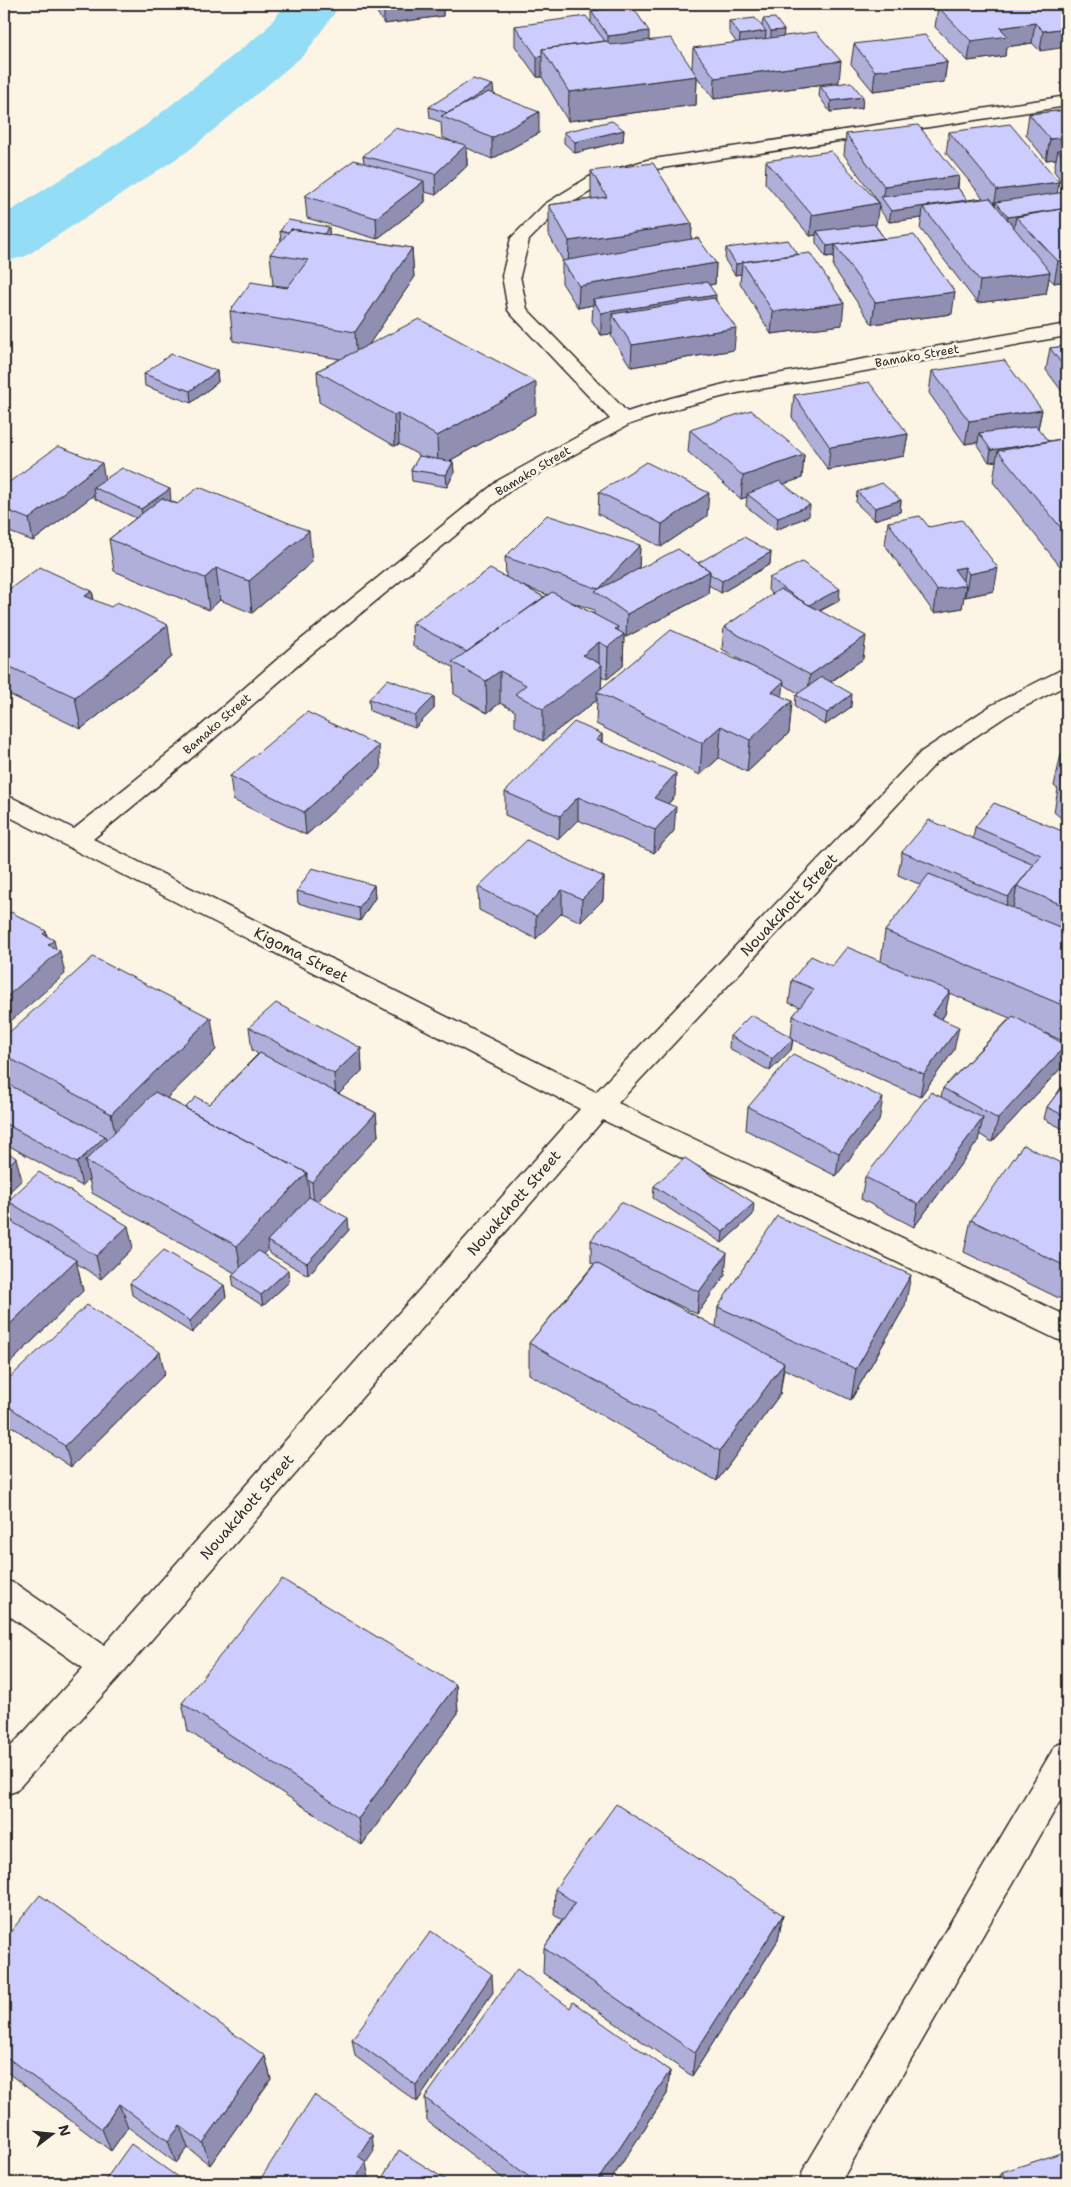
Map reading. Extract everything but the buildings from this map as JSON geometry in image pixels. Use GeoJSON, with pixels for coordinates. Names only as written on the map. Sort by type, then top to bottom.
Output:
{"type":"FeatureCollection","features":[{"type":"Feature","properties":{"kind":"street"},"geometry":{"type":"LineString","coordinates":[[623,420],[518,310],[511,276],[520,238],[551,208],[595,181],[647,165],[1067,101]]}},
{"type":"Feature","properties":{"kind":"street","name":"Bamako Street"},"geometry":{"type":"LineString","coordinates":[[76,840],[187,750],[303,649],[506,484],[623,420],[678,402],[736,387],[1067,330]]}},
{"type":"Feature","properties":{"kind":"street","name":"Nouakchott Street"},"geometry":{"type":"LineString","coordinates":[[4,1779],[107,1666],[599,1106],[928,757],[1000,710],[1067,676]]}},
{"type":"Feature","properties":{"kind":"street","name":"Kigoma Street"},"geometry":{"type":"LineString","coordinates":[[4,804],[599,1106],[1067,1330]]}},
{"type":"Feature","properties":{"kind":"street"},"geometry":{"type":"LineString","coordinates":[[4,1594],[107,1666]]}},
{"type":"Feature","properties":{"kind":"street"},"geometry":{"type":"LineString","coordinates":[[818,2183],[1067,1757]]}},
{"type":"Feature","properties":{"kind":"waterway"},"geometry":{"type":"LineString","coordinates":[[4,243],[167,138],[285,42],[314,4]]}}]}
